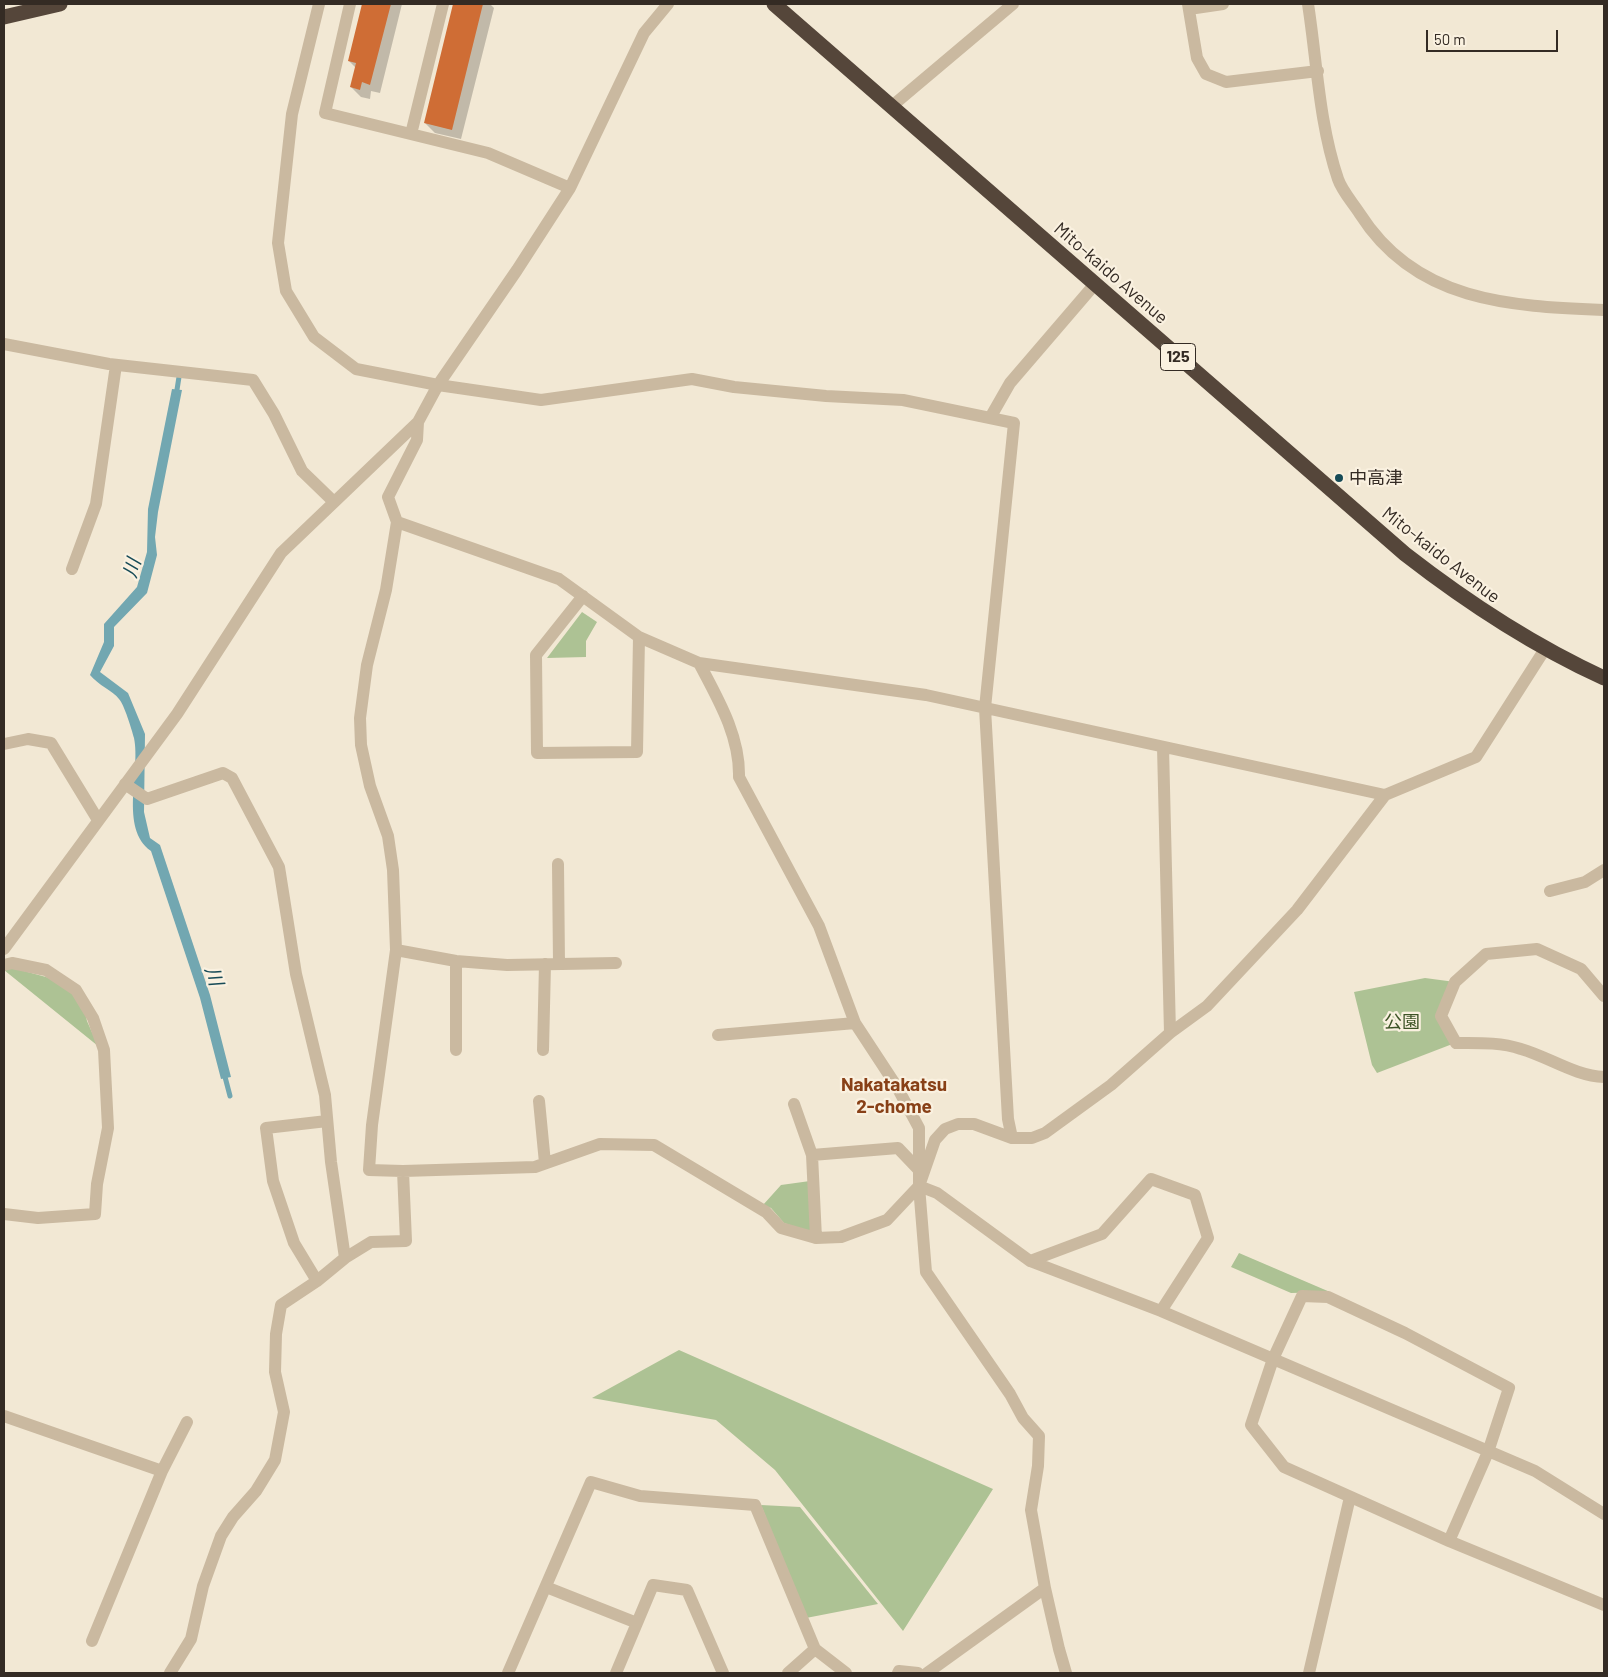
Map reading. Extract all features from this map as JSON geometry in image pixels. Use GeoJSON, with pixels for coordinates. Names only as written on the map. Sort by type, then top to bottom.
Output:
{"type":"FeatureCollection","features":[{"type":"Feature","properties":{"kind":"highway"},"geometry":{"type":"LineString","coordinates":[[4,17],[60,4]]}},
{"type":"Feature","properties":{"kind":"highway","name":"Mito-kaido Avenue"},"geometry":{"type":"LineString","coordinates":[[774,4],[1405,554],[1469,603],[1545,649],[1604,678]]}},
{"type":"Feature","properties":{"kind":"street"},"geometry":{"type":"LineString","coordinates":[[319,4],[292,114],[278,243],[286,290],[314,337],[356,369],[438,385],[541,400],[692,379],[771,391],[903,400],[1014,423],[985,708],[1008,1120],[1012,1138]]}},
{"type":"Feature","properties":{"kind":"street"},"geometry":{"type":"LineString","coordinates":[[350,4],[325,113],[488,153],[570,188]]}},
{"type":"Feature","properties":{"kind":"street"},"geometry":{"type":"LineString","coordinates":[[411,134],[442,4]]}},
{"type":"Feature","properties":{"kind":"street"},"geometry":{"type":"LineString","coordinates":[[4,949],[177,714],[281,553],[418,422],[438,385],[570,188],[644,33],[668,4]]}},
{"type":"Feature","properties":{"kind":"street"},"geometry":{"type":"LineString","coordinates":[[892,106],[1013,4]]}},
{"type":"Feature","properties":{"kind":"street"},"geometry":{"type":"LineString","coordinates":[[1223,4],[1189,6],[1198,58],[1206,74],[1226,82],[1318,71]]}},
{"type":"Feature","properties":{"kind":"street"},"geometry":{"type":"LineString","coordinates":[[1308,4],[1323,119],[1338,181],[1368,226],[1397,258],[1432,281],[1476,296],[1529,307],[1604,310]]}},
{"type":"Feature","properties":{"kind":"street"},"geometry":{"type":"LineString","coordinates":[[990,418],[1010,383],[1095,284]]}},
{"type":"Feature","properties":{"kind":"street"},"geometry":{"type":"LineString","coordinates":[[4,344],[116,365],[253,380],[274,414],[302,471],[334,502]]}},
{"type":"Feature","properties":{"kind":"street"},"geometry":{"type":"LineString","coordinates":[[72,569],[96,504],[116,365]]}},
{"type":"Feature","properties":{"kind":"street"},"geometry":{"type":"LineString","coordinates":[[418,422],[417,440],[388,496],[397,522],[386,590],[367,665],[360,718],[361,745],[370,786],[388,836],[393,870],[396,950],[368,1170],[535,1168],[600,1144],[654,1145],[766,1212],[781,1228],[816,1238],[841,1237],[887,1220],[919,1186],[935,1140],[945,1129],[958,1124],[974,1124],[1012,1138],[1032,1138],[1045,1133],[1111,1085],[1170,1033],[1207,1006],[1298,910],[1385,795],[1476,757],[1545,649]]}},
{"type":"Feature","properties":{"kind":"street"},"geometry":{"type":"LineString","coordinates":[[397,522],[559,579],[639,637],[698,663],[926,695],[1385,795]]}},
{"type":"Feature","properties":{"kind":"street"},"geometry":{"type":"LineString","coordinates":[[583,596],[536,655],[537,753],[637,752],[639,637]]}},
{"type":"Feature","properties":{"kind":"street"},"geometry":{"type":"LineString","coordinates":[[698,663],[722,704],[740,756],[739,777],[819,926],[855,1023],[898,1087],[919,1128],[919,1186],[926,1272],[1010,1394],[1023,1418],[1039,1436],[1038,1466],[1031,1510],[1058,1649],[1066,1673]]}},
{"type":"Feature","properties":{"kind":"street"},"geometry":{"type":"LineString","coordinates":[[4,744],[28,739],[51,743],[98,820]]}},
{"type":"Feature","properties":{"kind":"street"},"geometry":{"type":"LineString","coordinates":[[1164,747],[1170,1033]]}},
{"type":"Feature","properties":{"kind":"street"},"geometry":{"type":"LineString","coordinates":[[125,784],[147,799],[223,773],[232,778],[279,867],[296,974],[324,1095],[331,1162],[345,1258]]}},
{"type":"Feature","properties":{"kind":"street"},"geometry":{"type":"LineString","coordinates":[[558,864],[559,964]]}},
{"type":"Feature","properties":{"kind":"street"},"geometry":{"type":"LineString","coordinates":[[1550,891],[1585,882],[1604,870]]}},
{"type":"Feature","properties":{"kind":"street"},"geometry":{"type":"LineString","coordinates":[[1604,996],[1580,968],[1536,949],[1486,954],[1455,982],[1440,1016],[1456,1043],[1492,1043],[1520,1048],[1589,1076],[1604,1077]]}},
{"type":"Feature","properties":{"kind":"street"},"geometry":{"type":"LineString","coordinates":[[396,950],[456,961],[507,965],[616,963]]}},
{"type":"Feature","properties":{"kind":"street"},"geometry":{"type":"LineString","coordinates":[[456,961],[456,1050]]}},
{"type":"Feature","properties":{"kind":"street"},"geometry":{"type":"LineString","coordinates":[[4,965],[12,962],[46,970],[76,990],[93,1018],[104,1050],[108,1128],[98,1184],[95,1214],[38,1218],[4,1214]]}},
{"type":"Feature","properties":{"kind":"street"},"geometry":{"type":"LineString","coordinates":[[543,1050],[545,964]]}},
{"type":"Feature","properties":{"kind":"street"},"geometry":{"type":"LineString","coordinates":[[718,1035],[855,1023]]}},
{"type":"Feature","properties":{"kind":"street"},"geometry":{"type":"LineString","coordinates":[[539,1102],[545,1163]]}},
{"type":"Feature","properties":{"kind":"street"},"geometry":{"type":"LineString","coordinates":[[794,1104],[812,1155],[816,1238]]}},
{"type":"Feature","properties":{"kind":"street"},"geometry":{"type":"LineString","coordinates":[[317,1281],[294,1243],[273,1181],[266,1128],[327,1120]]}},
{"type":"Feature","properties":{"kind":"street"},"geometry":{"type":"LineString","coordinates":[[812,1155],[898,1148],[919,1170]]}},
{"type":"Feature","properties":{"kind":"street"},"geometry":{"type":"LineString","coordinates":[[170,1673],[190,1639],[203,1586],[221,1536],[233,1517],[256,1491],[275,1460],[284,1412],[275,1372],[276,1334],[281,1305],[370,1242],[406,1241],[403,1171]]}},
{"type":"Feature","properties":{"kind":"street"},"geometry":{"type":"LineString","coordinates":[[1030,1261],[1102,1234],[1151,1179],[1195,1195],[1208,1238],[1161,1311]]}},
{"type":"Feature","properties":{"kind":"street"},"geometry":{"type":"LineString","coordinates":[[919,1186],[937,1193],[1030,1261],[1161,1311],[1535,1472],[1604,1514]]}},
{"type":"Feature","properties":{"kind":"street"},"geometry":{"type":"LineString","coordinates":[[1449,1540],[1488,1452],[1509,1388],[1405,1333],[1328,1297],[1302,1296],[1273,1359],[1250,1425],[1284,1467],[1449,1540],[1604,1605]]}},
{"type":"Feature","properties":{"kind":"street"},"geometry":{"type":"LineString","coordinates":[[4,1416],[162,1471]]}},
{"type":"Feature","properties":{"kind":"street"},"geometry":{"type":"LineString","coordinates":[[92,1641],[162,1471],[187,1422]]}},
{"type":"Feature","properties":{"kind":"street"},"geometry":{"type":"LineString","coordinates":[[508,1673],[591,1482],[640,1496],[755,1505],[815,1649],[846,1673]]}},
{"type":"Feature","properties":{"kind":"street"},"geometry":{"type":"LineString","coordinates":[[1309,1673],[1350,1497]]}},
{"type":"Feature","properties":{"kind":"street"},"geometry":{"type":"LineString","coordinates":[[616,1673],[653,1585],[687,1590],[723,1673]]}},
{"type":"Feature","properties":{"kind":"street"},"geometry":{"type":"LineString","coordinates":[[546,1587],[637,1623]]}},
{"type":"Feature","properties":{"kind":"street"},"geometry":{"type":"LineString","coordinates":[[927,1673],[1045,1588]]}},
{"type":"Feature","properties":{"kind":"street"},"geometry":{"type":"LineString","coordinates":[[788,1673],[815,1649]]}},
{"type":"Feature","properties":{"kind":"street"},"geometry":{"type":"LineString","coordinates":[[898,1673],[900,1671],[918,1673]]}},
{"type":"Feature","properties":{"kind":"green space"},"geometry":{"type":"Polygon","coordinates":[[[582,612],[597,622],[586,641],[586,657],[547,658],[582,612]]]}},
{"type":"Feature","properties":{"kind":"green space"},"geometry":{"type":"Polygon","coordinates":[[[13,968],[79,986],[87,1021],[98,1046],[4,970],[13,968]]]}},
{"type":"Feature","properties":{"kind":"green space","name":"公園"},"geometry":{"type":"Polygon","coordinates":[[[1425,978],[1455,982],[1440,1016],[1455,1043],[1377,1073],[1372,1065],[1354,992],[1425,978]]]}},
{"type":"Feature","properties":{"kind":"green space"},"geometry":{"type":"Polygon","coordinates":[[[810,1181],[812,1233],[784,1223],[771,1208],[763,1205],[781,1185],[810,1181]]]}},
{"type":"Feature","properties":{"kind":"green space"},"geometry":{"type":"Polygon","coordinates":[[[1239,1253],[1330,1292],[1291,1293],[1231,1267],[1239,1253]]]}},
{"type":"Feature","properties":{"kind":"green space"},"geometry":{"type":"Polygon","coordinates":[[[679,1350],[993,1489],[903,1631],[775,1470],[716,1420],[592,1398],[679,1350]]]}},
{"type":"Feature","properties":{"kind":"green space"},"geometry":{"type":"Polygon","coordinates":[[[761,1505],[800,1507],[878,1604],[806,1618],[761,1505]]]}},
{"type":"Feature","properties":{"kind":"water"},"geometry":{"type":"Polygon","coordinates":[[[172,389],[182,390],[158,512],[155,537],[157,555],[147,593],[114,627],[114,646],[100,672],[128,693],[145,734],[144,812],[150,838],[160,845],[210,995],[231,1077],[221,1079],[200,998],[151,851],[141,841],[136,828],[133,814],[135,752],[130,723],[119,699],[90,675],[104,642],[104,624],[137,587],[147,552],[148,509],[172,389]]]}},
{"type":"Feature","properties":{"kind":"building"},"geometry":{"type":"Polygon","coordinates":[[[362,4],[391,4],[370,85],[362,82],[360,90],[350,87],[356,63],[348,61],[362,4]]]}},
{"type":"Feature","properties":{"kind":"building"},"geometry":{"type":"Polygon","coordinates":[[[453,4],[483,4],[452,130],[424,123],[453,4]]]}},
{"type":"Feature","properties":{"kind":"waterway","name":"川"},"geometry":{"type":"LineString","coordinates":[[176,396],[179,377]]}},
{"type":"Feature","properties":{"kind":"waterway","name":"川"},"geometry":{"type":"LineString","coordinates":[[224,1073],[230,1096]]}},
{"type":"Feature","properties":{"kind":"place","name":"中高津"},"geometry":{"type":"Point","coordinates":[1339,478]}},
{"type":"Feature","properties":{"kind":"district","name":"Nakatakatsu 2-chome"},"geometry":{"type":"Point","coordinates":[894,1096]}}]}
